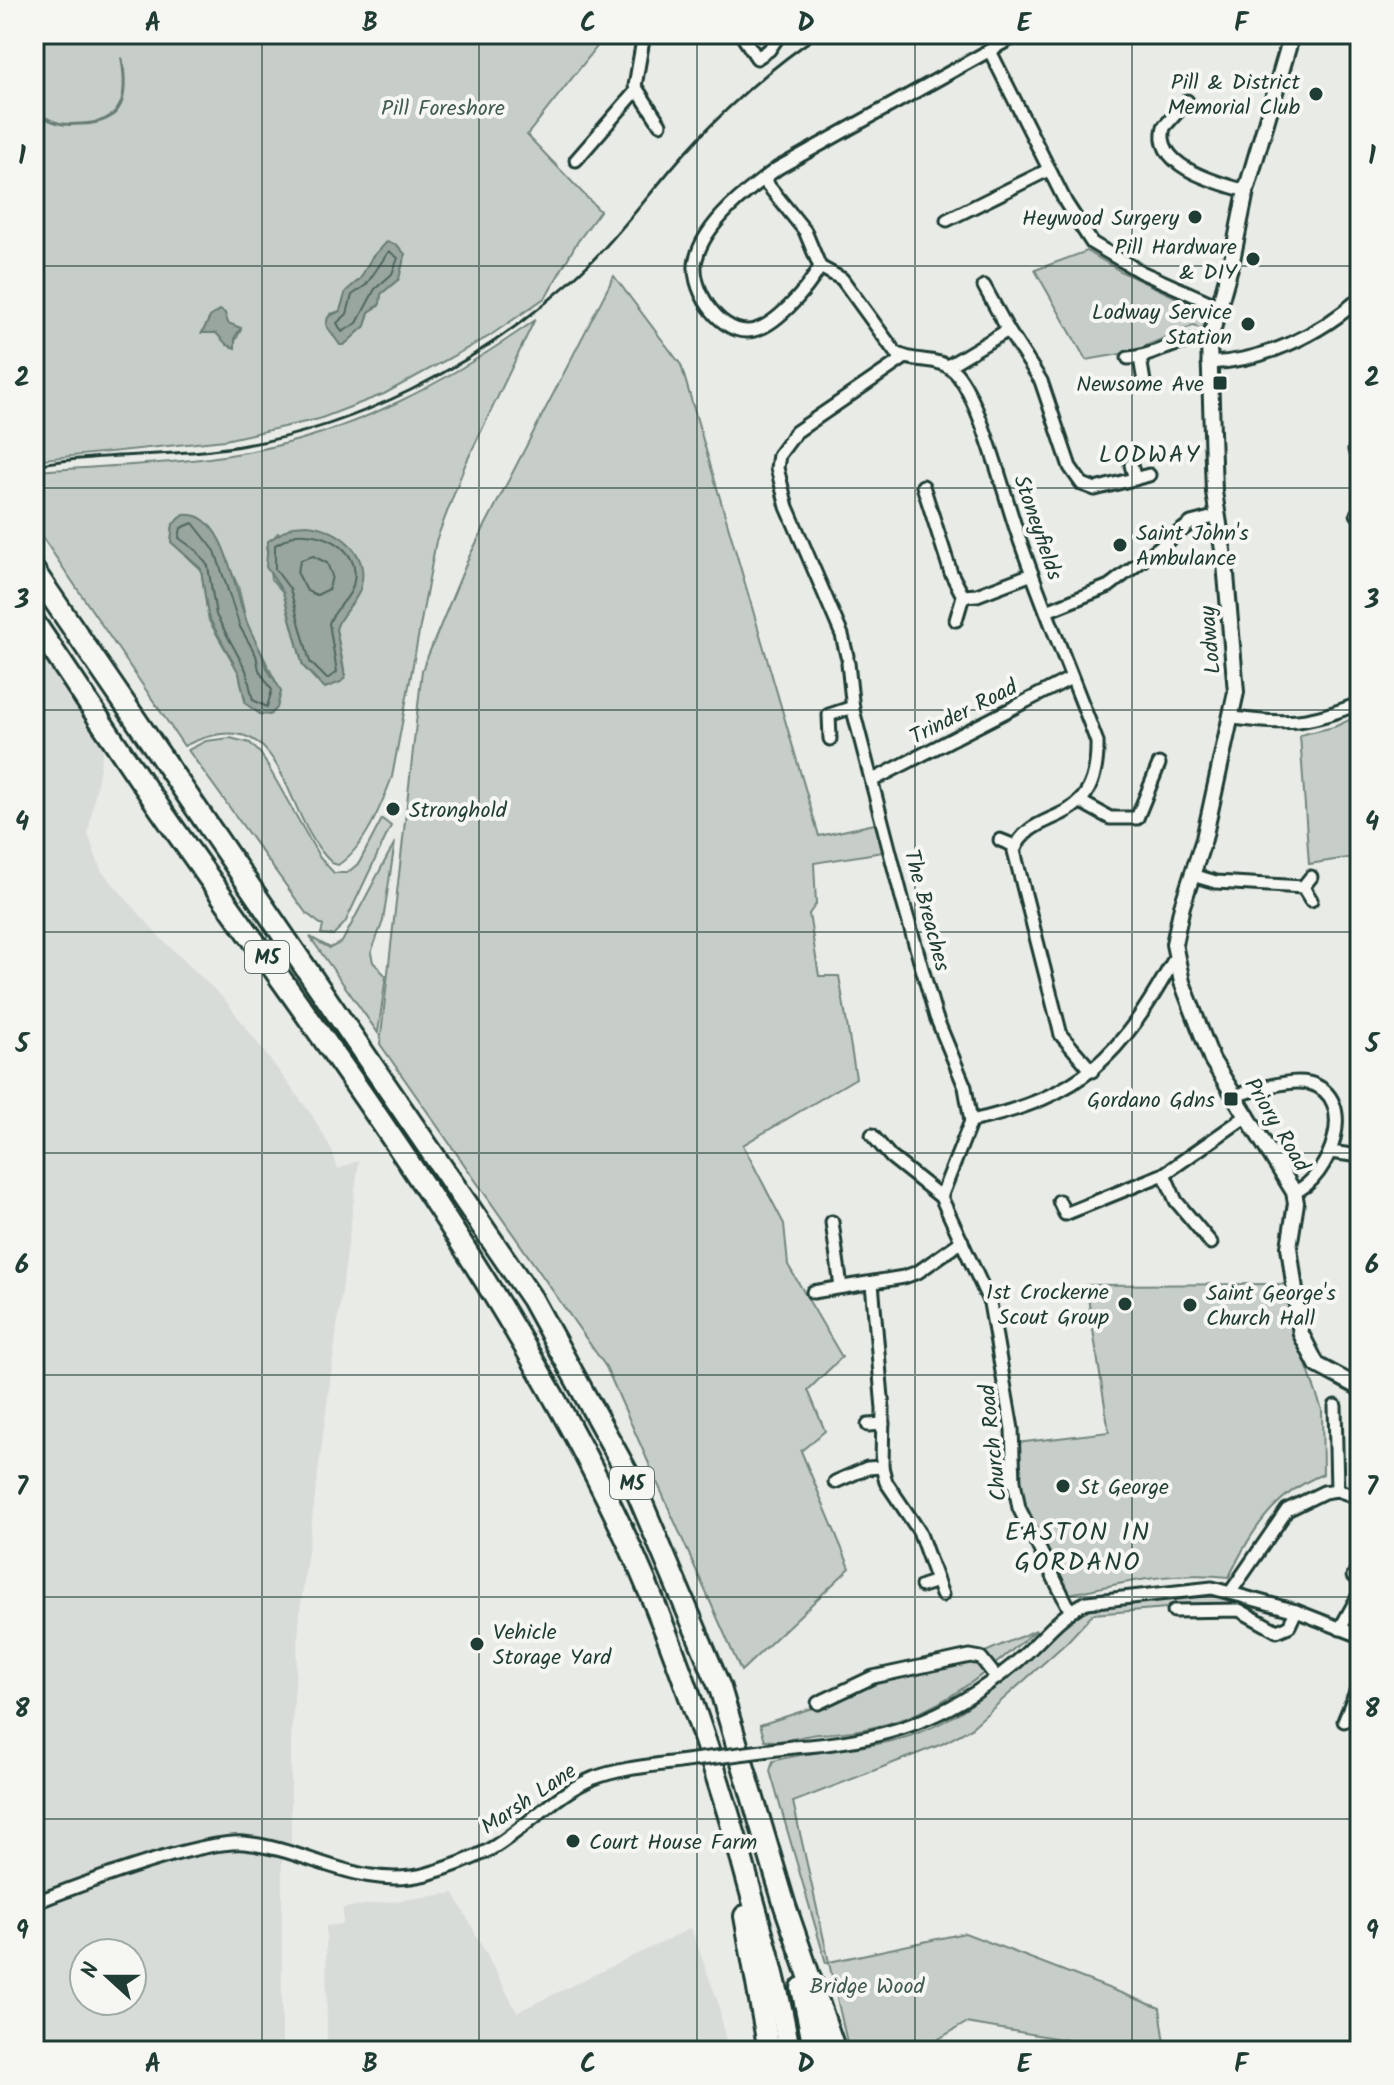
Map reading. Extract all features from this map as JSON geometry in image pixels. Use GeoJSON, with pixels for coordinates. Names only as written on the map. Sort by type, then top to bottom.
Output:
{"type":"FeatureCollection","features":[{"type":"Feature","properties":{"kind":"highway","name":"M5"},"geometry":{"type":"LineString","coordinates":[[34,571],[532,1299],[635,1487],[720,1688],[785,1906],[835,2051]]}},
{"type":"Feature","properties":{"kind":"highway","name":"M5"},"geometry":{"type":"LineString","coordinates":[[34,622],[171,824],[362,1090],[501,1308],[607,1497],[642,1574],[720,1786],[759,1921],[789,2051]]}},
{"type":"Feature","properties":{"kind":"highway","name":"M5"},"geometry":{"type":"LineString","coordinates":[[720,1786],[769,2051]]}},
{"type":"Feature","properties":{"kind":"highway","name":"M5"},"geometry":{"type":"LineString","coordinates":[[785,1906],[815,2051]]}},
{"type":"Feature","properties":{"kind":"street"},"geometry":{"type":"LineString","coordinates":[[644,34],[634,73],[636,91],[660,124]]}},
{"type":"Feature","properties":{"kind":"street"},"geometry":{"type":"LineString","coordinates":[[741,34],[757,58],[769,50],[780,34]]}},
{"type":"Feature","properties":{"kind":"street"},"geometry":{"type":"LineString","coordinates":[[820,267],[796,301],[760,328],[748,331],[730,325],[703,297],[694,274],[702,244],[726,213],[763,179],[1019,34]]}},
{"type":"Feature","properties":{"kind":"street","name":"Lodway"},"geometry":{"type":"LineString","coordinates":[[1175,958],[1177,928],[1205,836],[1233,718],[1236,692],[1218,516],[1209,343],[1232,260],[1246,191],[1292,34]]}},
{"type":"Feature","properties":{"kind":"street"},"geometry":{"type":"LineString","coordinates":[[990,51],[1081,231],[1096,247],[1141,272],[1218,306]]}},
{"type":"Feature","properties":{"kind":"street"},"geometry":{"type":"LineString","coordinates":[[576,160],[636,91]]}},
{"type":"Feature","properties":{"kind":"street"},"geometry":{"type":"LineString","coordinates":[[1187,101],[1164,127],[1162,136],[1168,149],[1196,175],[1246,191]]}},
{"type":"Feature","properties":{"kind":"street"},"geometry":{"type":"LineString","coordinates":[[593,140],[605,150]]}},
{"type":"Feature","properties":{"kind":"street"},"geometry":{"type":"LineString","coordinates":[[947,220],[1048,170]]}},
{"type":"Feature","properties":{"kind":"street"},"geometry":{"type":"LineString","coordinates":[[763,179],[805,231],[820,267],[842,279],[895,352],[904,358],[932,359],[948,366],[1008,330]]}},
{"type":"Feature","properties":{"kind":"street"},"geometry":{"type":"LineString","coordinates":[[984,286],[1041,381],[1070,467],[1082,484],[1095,489],[1149,475]]}},
{"type":"Feature","properties":{"kind":"street"},"geometry":{"type":"LineString","coordinates":[[1208,363],[1251,358],[1274,350],[1326,323],[1360,298]]}},
{"type":"Feature","properties":{"kind":"street"},"geometry":{"type":"LineString","coordinates":[[1144,382],[1134,358],[1174,342],[1189,340],[1209,343]]}},
{"type":"Feature","properties":{"kind":"street","name":"The Breaches"},"geometry":{"type":"LineString","coordinates":[[904,358],[796,432],[779,455],[777,468],[787,507],[842,635],[853,707],[913,937],[936,1017],[965,1087],[971,1121]]}},
{"type":"Feature","properties":{"kind":"street","name":"Stoneyfields"},"geometry":{"type":"LineString","coordinates":[[948,366],[960,378],[996,463],[1032,574],[1097,742],[1095,771],[1081,802]]}},
{"type":"Feature","properties":{"kind":"street"},"geometry":{"type":"LineString","coordinates":[[1131,465],[1135,479]]}},
{"type":"Feature","properties":{"kind":"street"},"geometry":{"type":"LineString","coordinates":[[923,486],[951,573],[963,596],[956,620]]}},
{"type":"Feature","properties":{"kind":"street"},"geometry":{"type":"LineString","coordinates":[[1047,611],[1109,586],[1191,523],[1218,516]]}},
{"type":"Feature","properties":{"kind":"street"},"geometry":{"type":"LineString","coordinates":[[963,596],[977,595],[1032,574]]}},
{"type":"Feature","properties":{"kind":"street","name":"Trinder Road"},"geometry":{"type":"LineString","coordinates":[[873,780],[1071,678]]}},
{"type":"Feature","properties":{"kind":"street"},"geometry":{"type":"LineString","coordinates":[[1233,718],[1292,724],[1329,716],[1360,703]]}},
{"type":"Feature","properties":{"kind":"street"},"geometry":{"type":"LineString","coordinates":[[830,739],[826,720],[829,715],[853,707]]}},
{"type":"Feature","properties":{"kind":"street"},"geometry":{"type":"LineString","coordinates":[[1092,1071],[1061,1035],[1014,861],[1015,846],[1023,836],[1081,802],[1110,818],[1130,821],[1137,818],[1159,764]]}},
{"type":"Feature","properties":{"kind":"street"},"geometry":{"type":"LineString","coordinates":[[1000,840],[1015,846]]}},
{"type":"Feature","properties":{"kind":"street"},"geometry":{"type":"LineString","coordinates":[[1192,875],[1216,882],[1303,887]]}},
{"type":"Feature","properties":{"kind":"street"},"geometry":{"type":"LineString","coordinates":[[1303,887],[1311,877]]}},
{"type":"Feature","properties":{"kind":"street"},"geometry":{"type":"LineString","coordinates":[[1303,887],[1311,900]]}},
{"type":"Feature","properties":{"kind":"street"},"geometry":{"type":"LineString","coordinates":[[872,1135],[891,1157],[941,1197],[971,1121],[1023,1107],[1072,1087],[1118,1046],[1175,958]]}},
{"type":"Feature","properties":{"kind":"street","name":"Priory Road"},"geometry":{"type":"LineString","coordinates":[[1175,958],[1202,1039],[1294,1192],[1296,1203],[1289,1247],[1301,1334],[1317,1365],[1360,1388]]}},
{"type":"Feature","properties":{"kind":"street"},"geometry":{"type":"LineString","coordinates":[[1235,1095],[1293,1083],[1309,1083],[1320,1089],[1334,1109],[1336,1127],[1330,1152],[1313,1182],[1294,1192]]}},
{"type":"Feature","properties":{"kind":"street"},"geometry":{"type":"LineString","coordinates":[[1059,1201],[1064,1220],[1164,1174],[1248,1115]]}},
{"type":"Feature","properties":{"kind":"street"},"geometry":{"type":"LineString","coordinates":[[1330,1152],[1360,1156]]}},
{"type":"Feature","properties":{"kind":"street"},"geometry":{"type":"LineString","coordinates":[[1164,1174],[1176,1201],[1204,1240]]}},
{"type":"Feature","properties":{"kind":"street","name":"Church Road"},"geometry":{"type":"LineString","coordinates":[[941,1197],[990,1303],[1010,1414],[1019,1508],[1070,1610]]}},
{"type":"Feature","properties":{"kind":"street"},"geometry":{"type":"LineString","coordinates":[[832,1222],[841,1287]]}},
{"type":"Feature","properties":{"kind":"street"},"geometry":{"type":"LineString","coordinates":[[813,1292],[918,1272],[962,1241]]}},
{"type":"Feature","properties":{"kind":"street"},"geometry":{"type":"LineString","coordinates":[[872,1283],[883,1424],[882,1467],[886,1482],[919,1531],[942,1595]]}},
{"type":"Feature","properties":{"kind":"street"},"geometry":{"type":"LineString","coordinates":[[1335,1406],[1337,1490]]}},
{"type":"Feature","properties":{"kind":"street"},"geometry":{"type":"LineString","coordinates":[[868,1425],[883,1424]]}},
{"type":"Feature","properties":{"kind":"street"},"geometry":{"type":"LineString","coordinates":[[835,1482],[882,1467]]}},
{"type":"Feature","properties":{"kind":"street"},"geometry":{"type":"LineString","coordinates":[[851,1475],[857,1488]]}},
{"type":"Feature","properties":{"kind":"street"},"geometry":{"type":"LineString","coordinates":[[1232,1590],[1287,1510],[1310,1496],[1337,1490],[1360,1498]]}},
{"type":"Feature","properties":{"kind":"street"},"geometry":{"type":"LineString","coordinates":[[922,1586],[937,1581]]}},
{"type":"Feature","properties":{"kind":"street"},"geometry":{"type":"LineString","coordinates":[[1070,1610],[1087,1602],[1133,1594],[1191,1588],[1232,1590],[1360,1636]]}},
{"type":"Feature","properties":{"kind":"street"},"geometry":{"type":"LineString","coordinates":[[1340,1629],[1360,1593]]}},
{"type":"Feature","properties":{"kind":"street","name":"Marsh Lane"},"geometry":{"type":"LineString","coordinates":[[34,1903],[188,1852],[241,1843],[360,1877],[395,1878],[425,1874],[491,1849],[565,1793],[594,1778],[625,1769],[793,1747],[834,1745],[901,1731],[947,1710],[996,1677],[1070,1610]]}},
{"type":"Feature","properties":{"kind":"street"},"geometry":{"type":"LineString","coordinates":[[1179,1614],[1239,1610],[1277,1631],[1289,1626],[1296,1611]]}},
{"type":"Feature","properties":{"kind":"street"},"geometry":{"type":"LineString","coordinates":[[818,1703],[873,1677],[970,1656],[981,1658],[996,1677]]}},
{"type":"Feature","properties":{"kind":"street"},"geometry":{"type":"LineString","coordinates":[[1344,1721],[1360,1682]]}},
{"type":"Feature","properties":{"kind":"shaded area"},"geometry":{"type":"Polygon","coordinates":[[[34,640],[94,726],[103,750],[88,834],[101,870],[159,936],[226,1001],[312,1115],[332,1150],[338,1169],[359,1160],[300,1612],[291,1743],[291,1857],[282,1856],[282,2051],[34,2051],[34,640]]]}},
{"type":"Feature","properties":{"kind":"shaded area"},"geometry":{"type":"Polygon","coordinates":[[[454,1893],[517,2012],[691,1928],[718,2002],[728,2051],[327,2051],[326,1926],[343,1924],[343,1908],[454,1893]]]}},
{"type":"Feature","properties":{"kind":"green space","name":"Pill Foreshore"},"geometry":{"type":"Polygon","coordinates":[[[34,34],[607,34],[527,135],[600,211],[576,244],[546,297],[488,337],[384,394],[319,419],[225,440],[34,460],[34,34]],[[387,242],[345,296],[340,311],[330,314],[327,328],[348,341],[365,326],[369,312],[379,306],[381,294],[399,279],[387,242]],[[215,316],[210,318],[202,333],[216,333],[232,347],[241,330],[215,316]]]}},
{"type":"Feature","properties":{"kind":"green space"},"geometry":{"type":"Polygon","coordinates":[[[1087,251],[1122,272],[1203,310],[1205,325],[1201,330],[1194,325],[1132,352],[1086,360],[1035,270],[1087,251]]]}},
{"type":"Feature","properties":{"kind":"green space"},"geometry":{"type":"Polygon","coordinates":[[[614,276],[681,365],[819,836],[875,824],[883,852],[814,863],[816,904],[809,914],[819,976],[839,976],[856,1078],[743,1145],[784,1224],[788,1265],[842,1357],[808,1390],[825,1431],[801,1451],[850,1568],[741,1671],[606,1367],[380,1044],[422,670],[469,557],[614,276]]]}},
{"type":"Feature","properties":{"kind":"green space"},"geometry":{"type":"Polygon","coordinates":[[[534,321],[465,465],[436,541],[392,777],[364,837],[338,865],[332,863],[314,842],[278,767],[263,747],[244,735],[219,734],[184,746],[34,525],[34,471],[194,460],[286,443],[324,432],[398,402],[534,321]],[[180,518],[172,528],[186,553],[201,569],[209,621],[239,673],[245,701],[260,714],[281,692],[247,624],[238,586],[213,532],[180,518]],[[278,533],[266,546],[271,579],[283,592],[303,666],[322,687],[345,674],[336,629],[358,589],[358,557],[278,533]]]}},
{"type":"Feature","properties":{"kind":"green space"},"geometry":{"type":"Polygon","coordinates":[[[1360,715],[1360,856],[1309,864],[1300,735],[1334,727],[1360,715]]]}},
{"type":"Feature","properties":{"kind":"green space"},"geometry":{"type":"Polygon","coordinates":[[[230,738],[250,743],[261,754],[320,858],[334,873],[347,873],[359,863],[382,819],[391,826],[345,923],[333,935],[321,934],[323,926],[306,913],[188,750],[206,741],[230,738]]]}},
{"type":"Feature","properties":{"kind":"green space"},"geometry":{"type":"Polygon","coordinates":[[[395,842],[383,921],[371,953],[373,962],[386,976],[378,1033],[310,937],[330,948],[342,942],[395,842]]]}},
{"type":"Feature","properties":{"kind":"green space"},"geometry":{"type":"Polygon","coordinates":[[[1289,1284],[1301,1350],[1322,1410],[1323,1474],[1291,1492],[1266,1516],[1255,1529],[1229,1577],[1168,1577],[1070,1594],[1022,1501],[1017,1443],[1109,1432],[1086,1285],[1289,1284]]]}},
{"type":"Feature","properties":{"kind":"green space","name":"Bridge Wood"},"geometry":{"type":"Polygon","coordinates":[[[1216,1591],[1231,1598],[1228,1603],[1093,1614],[1066,1643],[970,1729],[942,1744],[793,1802],[829,1962],[965,1933],[1160,2008],[1166,2051],[1090,2051],[1067,2040],[966,2023],[918,2051],[849,2051],[829,1963],[826,1963],[770,1771],[773,1761],[900,1739],[941,1723],[984,1695],[1080,1610],[1091,1604],[1216,1591]]]}},
{"type":"Feature","properties":{"kind":"green space"},"geometry":{"type":"Polygon","coordinates":[[[1036,1630],[962,1689],[913,1715],[855,1730],[779,1741],[765,1740],[760,1725],[818,1706],[874,1679],[969,1659],[1036,1630]]]}},
{"type":"Feature","properties":{"kind":"water"},"geometry":{"type":"Polygon","coordinates":[[[387,242],[397,245],[405,254],[399,279],[381,294],[380,304],[369,312],[365,326],[344,345],[340,345],[326,325],[328,317],[340,311],[346,291],[360,279],[372,257],[387,242]]]}},
{"type":"Feature","properties":{"kind":"water"},"geometry":{"type":"Polygon","coordinates":[[[220,310],[225,313],[228,323],[241,328],[235,337],[235,348],[227,345],[216,333],[202,333],[210,317],[220,310]]]}},
{"type":"Feature","properties":{"kind":"water"},"geometry":{"type":"Polygon","coordinates":[[[184,515],[198,517],[209,525],[219,539],[246,620],[267,669],[281,692],[277,708],[270,715],[260,714],[246,704],[239,673],[208,616],[201,569],[171,542],[173,524],[184,515]]]}},
{"type":"Feature","properties":{"kind":"water"},"geometry":{"type":"Polygon","coordinates":[[[307,525],[342,538],[351,546],[361,566],[359,592],[336,629],[345,677],[341,682],[325,688],[303,666],[283,592],[266,567],[268,541],[293,526],[307,525]]]}},
{"type":"Feature","properties":{"kind":"waterway"},"geometry":{"type":"LineString","coordinates":[[34,127],[46,118],[63,124],[81,124],[107,119],[115,113],[123,96],[122,59]]}},
{"type":"Feature","properties":{"kind":"railway"},"geometry":{"type":"LineString","coordinates":[[34,465],[97,457],[203,451],[257,443],[310,430],[411,390],[460,363],[549,300],[614,238],[715,121],[766,75],[820,34]]}},
{"type":"Feature","properties":{"kind":"place","name":"Pill & District Memorial Club"},"geometry":{"type":"Point","coordinates":[1316,94]}},
{"type":"Feature","properties":{"kind":"place","name":"Heywood Surgery"},"geometry":{"type":"Point","coordinates":[1195,217]}},
{"type":"Feature","properties":{"kind":"place","name":"Pill Hardware & DIY"},"geometry":{"type":"Point","coordinates":[1253,259]}},
{"type":"Feature","properties":{"kind":"place","name":"Lodway Service Station"},"geometry":{"type":"Point","coordinates":[1248,324]}},
{"type":"Feature","properties":{"kind":"place","name":"Newsome Ave"},"geometry":{"type":"Point","coordinates":[1220,383]}},
{"type":"Feature","properties":{"kind":"place","name":"Saint John's Ambulance"},"geometry":{"type":"Point","coordinates":[1120,545]}},
{"type":"Feature","properties":{"kind":"place","name":"Stronghold"},"geometry":{"type":"Point","coordinates":[393,809]}},
{"type":"Feature","properties":{"kind":"place","name":"Gordano Gdns"},"geometry":{"type":"Point","coordinates":[1231,1099]}},
{"type":"Feature","properties":{"kind":"place","name":"1st Crockerne Scout Group"},"geometry":{"type":"Point","coordinates":[1125,1304]}},
{"type":"Feature","properties":{"kind":"place","name":"Saint George's Church Hall"},"geometry":{"type":"Point","coordinates":[1190,1305]}},
{"type":"Feature","properties":{"kind":"place","name":"St George"},"geometry":{"type":"Point","coordinates":[1063,1486]}},
{"type":"Feature","properties":{"kind":"place","name":"Vehicle Storage Yard"},"geometry":{"type":"Point","coordinates":[477,1644]}},
{"type":"Feature","properties":{"kind":"place","name":"Court House Farm"},"geometry":{"type":"Point","coordinates":[573,1841]}},
{"type":"Feature","properties":{"kind":"district","name":"LODWAY"},"geometry":{"type":"Point","coordinates":[1150,454]}},
{"type":"Feature","properties":{"kind":"district","name":"EASTON IN GORDANO"},"geometry":{"type":"Point","coordinates":[1078,1546]}}]}
